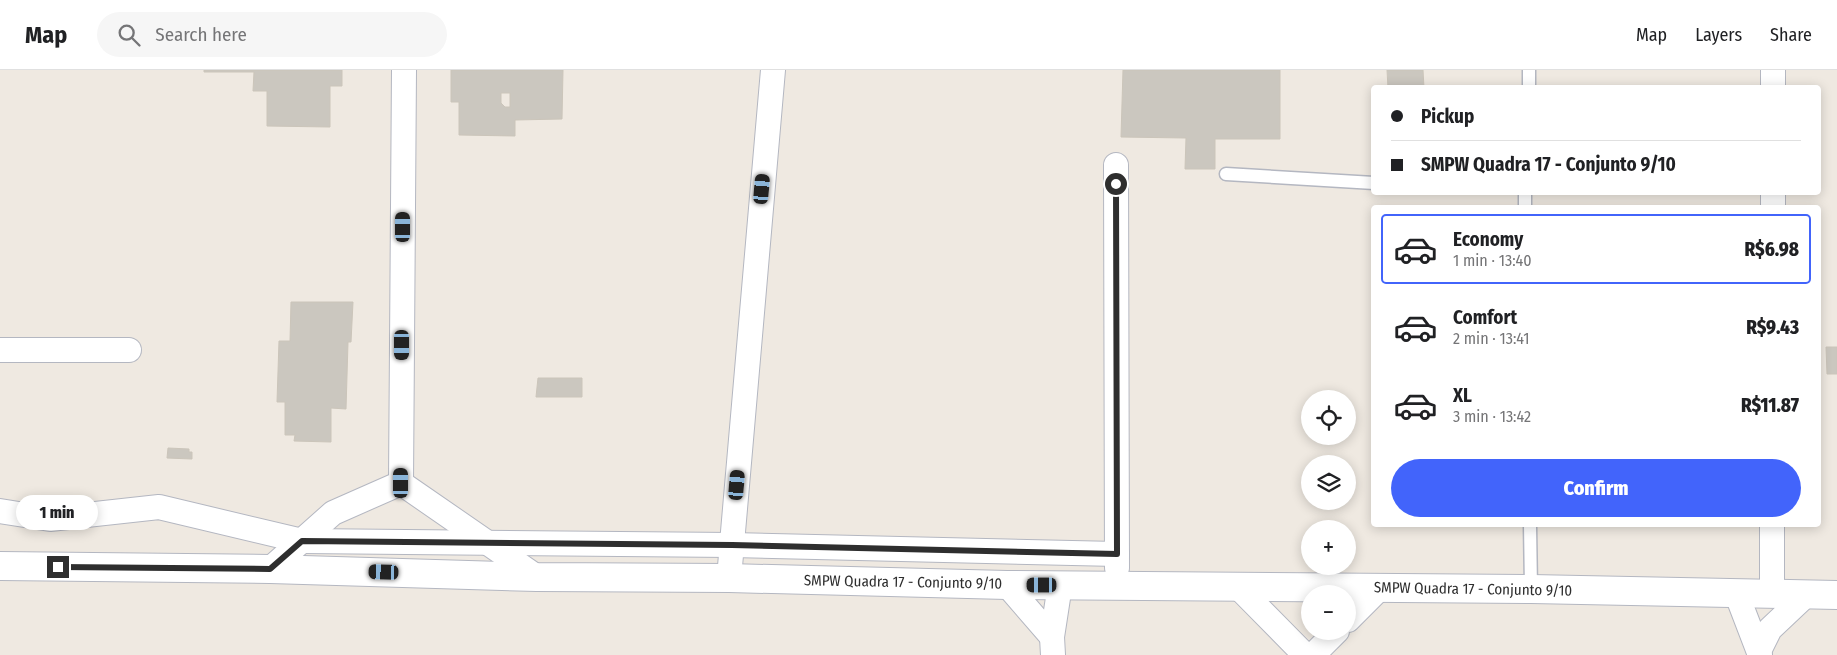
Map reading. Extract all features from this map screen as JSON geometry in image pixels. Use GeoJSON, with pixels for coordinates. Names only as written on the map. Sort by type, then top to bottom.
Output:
{"type":"FeatureCollection","features":[{"type":"Feature","properties":{"kind":"street"},"geometry":{"type":"LineString","coordinates":[[401,483],[404,70]]}},
{"type":"Feature","properties":{"kind":"street"},"geometry":{"type":"LineString","coordinates":[[730,578],[773,70]]}},
{"type":"Feature","properties":{"kind":"street"},"geometry":{"type":"LineString","coordinates":[[1773,70],[1773,85]]}},
{"type":"Feature","properties":{"kind":"street"},"geometry":{"type":"LineString","coordinates":[[1116,165],[1117,585]]}},
{"type":"Feature","properties":{"kind":"street"},"geometry":{"type":"LineString","coordinates":[[0,350],[129,350]]}},
{"type":"Feature","properties":{"kind":"street"},"geometry":{"type":"LineString","coordinates":[[270,569],[333,513],[401,483]]}},
{"type":"Feature","properties":{"kind":"street"},"geometry":{"type":"LineString","coordinates":[[401,483],[537,577]]}},
{"type":"Feature","properties":{"kind":"street"},"geometry":{"type":"LineString","coordinates":[[0,511],[50,519],[159,507],[302,541],[732,545],[1117,554]]}},
{"type":"Feature","properties":{"kind":"street"},"geometry":{"type":"LineString","coordinates":[[1772,527],[1772,595]]}},
{"type":"Feature","properties":{"kind":"street","name":"SMPW Quadra 17 - Conjunto 9/10"},"geometry":{"type":"LineString","coordinates":[[0,566],[270,569],[537,577],[730,578],[1007,585],[1531,589],[1737,595],[1837,595]]}},
{"type":"Feature","properties":{"kind":"street"},"geometry":{"type":"LineString","coordinates":[[1007,585],[1052,646]]}},
{"type":"Feature","properties":{"kind":"street"},"geometry":{"type":"LineString","coordinates":[[1052,646],[1060,585]]}},
{"type":"Feature","properties":{"kind":"street"},"geometry":{"type":"LineString","coordinates":[[1238,586],[1305,655]]}},
{"type":"Feature","properties":{"kind":"street"},"geometry":{"type":"LineString","coordinates":[[1356,612],[1380,588]]}},
{"type":"Feature","properties":{"kind":"street"},"geometry":{"type":"LineString","coordinates":[[1737,595],[1760,653]]}},
{"type":"Feature","properties":{"kind":"street"},"geometry":{"type":"LineString","coordinates":[[1760,653],[1770,629],[1805,596]]}},
{"type":"Feature","properties":{"kind":"street"},"geometry":{"type":"LineString","coordinates":[[1313,655],[1328,640]]}},
{"type":"Feature","properties":{"kind":"lane"},"geometry":{"type":"LineString","coordinates":[[1529,70],[1529,85]]}},
{"type":"Feature","properties":{"kind":"lane"},"geometry":{"type":"LineString","coordinates":[[1226,174],[1371,183]]}},
{"type":"Feature","properties":{"kind":"lane"},"geometry":{"type":"LineString","coordinates":[[1530,527],[1531,589]]}},
{"type":"Feature","properties":{"kind":"building"},"geometry":{"type":"Polygon","coordinates":[[[204,70],[342,70],[342,86],[330,86],[330,127],[267,126],[267,91],[253,91],[254,72],[204,72],[204,70]]]}},
{"type":"Feature","properties":{"kind":"building"},"geometry":{"type":"Polygon","coordinates":[[[451,70],[563,70],[562,119],[515,120],[515,136],[459,135],[459,102],[451,102],[451,70]],[[501,93],[501,103],[505,107],[510,107],[510,93],[501,93]]]}},
{"type":"Feature","properties":{"kind":"building"},"geometry":{"type":"Polygon","coordinates":[[[1123,70],[1280,70],[1280,139],[1215,139],[1215,169],[1185,169],[1186,138],[1121,137],[1123,70]]]}},
{"type":"Feature","properties":{"kind":"building"},"geometry":{"type":"Polygon","coordinates":[[[1387,70],[1423,70],[1424,85],[1388,85],[1387,70]]]}},
{"type":"Feature","properties":{"kind":"building"},"geometry":{"type":"Polygon","coordinates":[[[291,302],[353,302],[351,342],[348,342],[346,409],[331,408],[331,442],[294,441],[295,435],[285,435],[285,402],[277,402],[279,341],[290,341],[291,302]]]}},
{"type":"Feature","properties":{"kind":"building"},"geometry":{"type":"Polygon","coordinates":[[[1826,347],[1837,347],[1837,374],[1827,374],[1826,347]]]}},
{"type":"Feature","properties":{"kind":"building"},"geometry":{"type":"Polygon","coordinates":[[[538,378],[582,378],[582,397],[536,397],[538,378]]]}},
{"type":"Feature","properties":{"kind":"building"},"geometry":{"type":"Polygon","coordinates":[[[168,448],[189,449],[189,452],[192,452],[192,459],[167,458],[168,448]]]}},
{"type":"Feature","properties":{"kind":"route"},"geometry":{"type":"LineString","coordinates":[[58,567],[270,569],[302,541],[732,545],[1117,554],[1116,184]]}}]}
